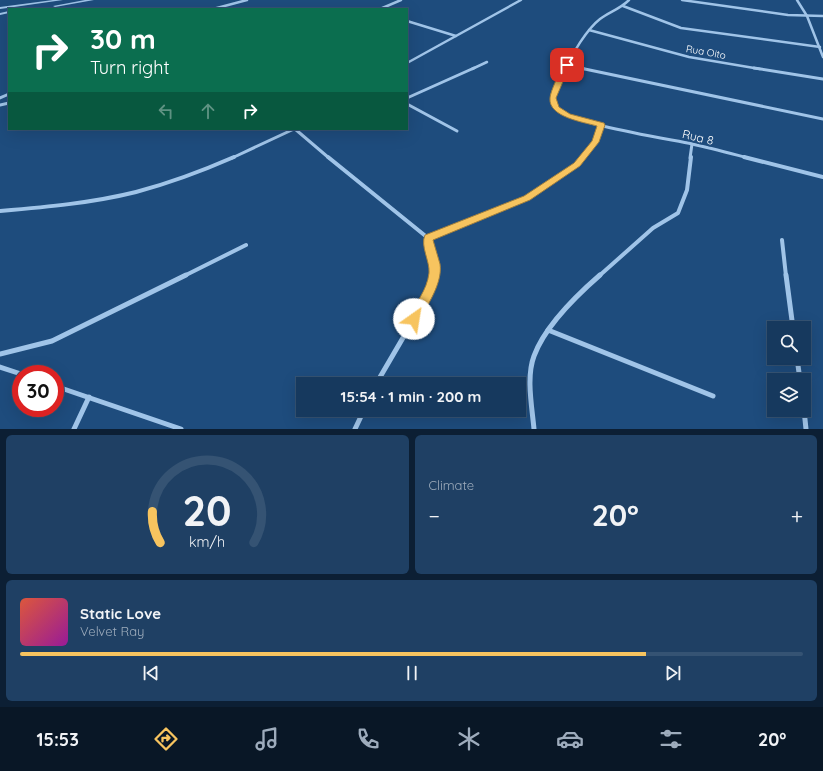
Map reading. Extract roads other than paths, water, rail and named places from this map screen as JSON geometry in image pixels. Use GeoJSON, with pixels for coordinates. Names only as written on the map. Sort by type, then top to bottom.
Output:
{"type":"FeatureCollection","features":[{"type":"Feature","properties":{"kind":"street"},"geometry":{"type":"LineString","coordinates":[[0,8],[61,0]]}},
{"type":"Feature","properties":{"kind":"street"},"geometry":{"type":"LineString","coordinates":[[46,7],[92,0]]}},
{"type":"Feature","properties":{"kind":"street"},"geometry":{"type":"LineString","coordinates":[[217,8],[247,0]]}},
{"type":"Feature","properties":{"kind":"street"},"geometry":{"type":"LineString","coordinates":[[382,8],[401,0]]}},
{"type":"Feature","properties":{"kind":"street"},"geometry":{"type":"LineString","coordinates":[[408,62],[521,0]]}},
{"type":"Feature","properties":{"kind":"street"},"geometry":{"type":"LineString","coordinates":[[629,0],[623,6],[600,19],[589,30],[567,65],[823,119]]}},
{"type":"Feature","properties":{"kind":"street"},"geometry":{"type":"LineString","coordinates":[[682,0],[807,16],[823,16]]}},
{"type":"Feature","properties":{"kind":"street"},"geometry":{"type":"LineString","coordinates":[[797,0],[807,16],[823,57]]}},
{"type":"Feature","properties":{"kind":"street"},"geometry":{"type":"LineString","coordinates":[[623,6],[681,28],[820,47]]}},
{"type":"Feature","properties":{"kind":"street"},"geometry":{"type":"LineString","coordinates":[[408,21],[456,36]]}},
{"type":"Feature","properties":{"kind":"street","name":"Rua Oito"},"geometry":{"type":"LineString","coordinates":[[589,30],[689,57],[823,79]]}},
{"type":"Feature","properties":{"kind":"street"},"geometry":{"type":"LineString","coordinates":[[408,98],[487,62]]}},
{"type":"Feature","properties":{"kind":"street","name":"Rua 8"},"geometry":{"type":"LineString","coordinates":[[567,65],[553,98],[556,108],[568,116],[601,125],[692,144],[823,177]]}},
{"type":"Feature","properties":{"kind":"street"},"geometry":{"type":"LineString","coordinates":[[408,105],[457,131]]}},
{"type":"Feature","properties":{"kind":"street"},"geometry":{"type":"LineString","coordinates":[[428,238],[527,198],[577,165],[596,142],[601,125]]}},
{"type":"Feature","properties":{"kind":"street"},"geometry":{"type":"LineString","coordinates":[[0,211],[73,204],[136,192],[199,171],[242,154],[292,130]]}},
{"type":"Feature","properties":{"kind":"street"},"geometry":{"type":"LineString","coordinates":[[295,130],[428,238],[430,252],[435,264],[434,275],[428,295],[380,377]]}},
{"type":"Feature","properties":{"kind":"street"},"geometry":{"type":"LineString","coordinates":[[534,429],[530,385],[534,356],[548,330],[575,298],[598,276],[653,228],[678,213],[687,190],[692,144]]}},
{"type":"Feature","properties":{"kind":"street"},"geometry":{"type":"LineString","coordinates":[[782,240],[792,321]]}},
{"type":"Feature","properties":{"kind":"street"},"geometry":{"type":"LineString","coordinates":[[0,354],[52,342],[246,245]]}},
{"type":"Feature","properties":{"kind":"street"},"geometry":{"type":"LineString","coordinates":[[548,330],[713,396]]}},
{"type":"Feature","properties":{"kind":"street"},"geometry":{"type":"LineString","coordinates":[[0,367],[12,371]]}},
{"type":"Feature","properties":{"kind":"street"},"geometry":{"type":"LineString","coordinates":[[64,389],[181,429]]}},
{"type":"Feature","properties":{"kind":"street"},"geometry":{"type":"LineString","coordinates":[[74,429],[89,397]]}},
{"type":"Feature","properties":{"kind":"street"},"geometry":{"type":"LineString","coordinates":[[355,429],[361,417]]}},
{"type":"Feature","properties":{"kind":"street"},"geometry":{"type":"LineString","coordinates":[[805,417],[806,429]]}}]}
